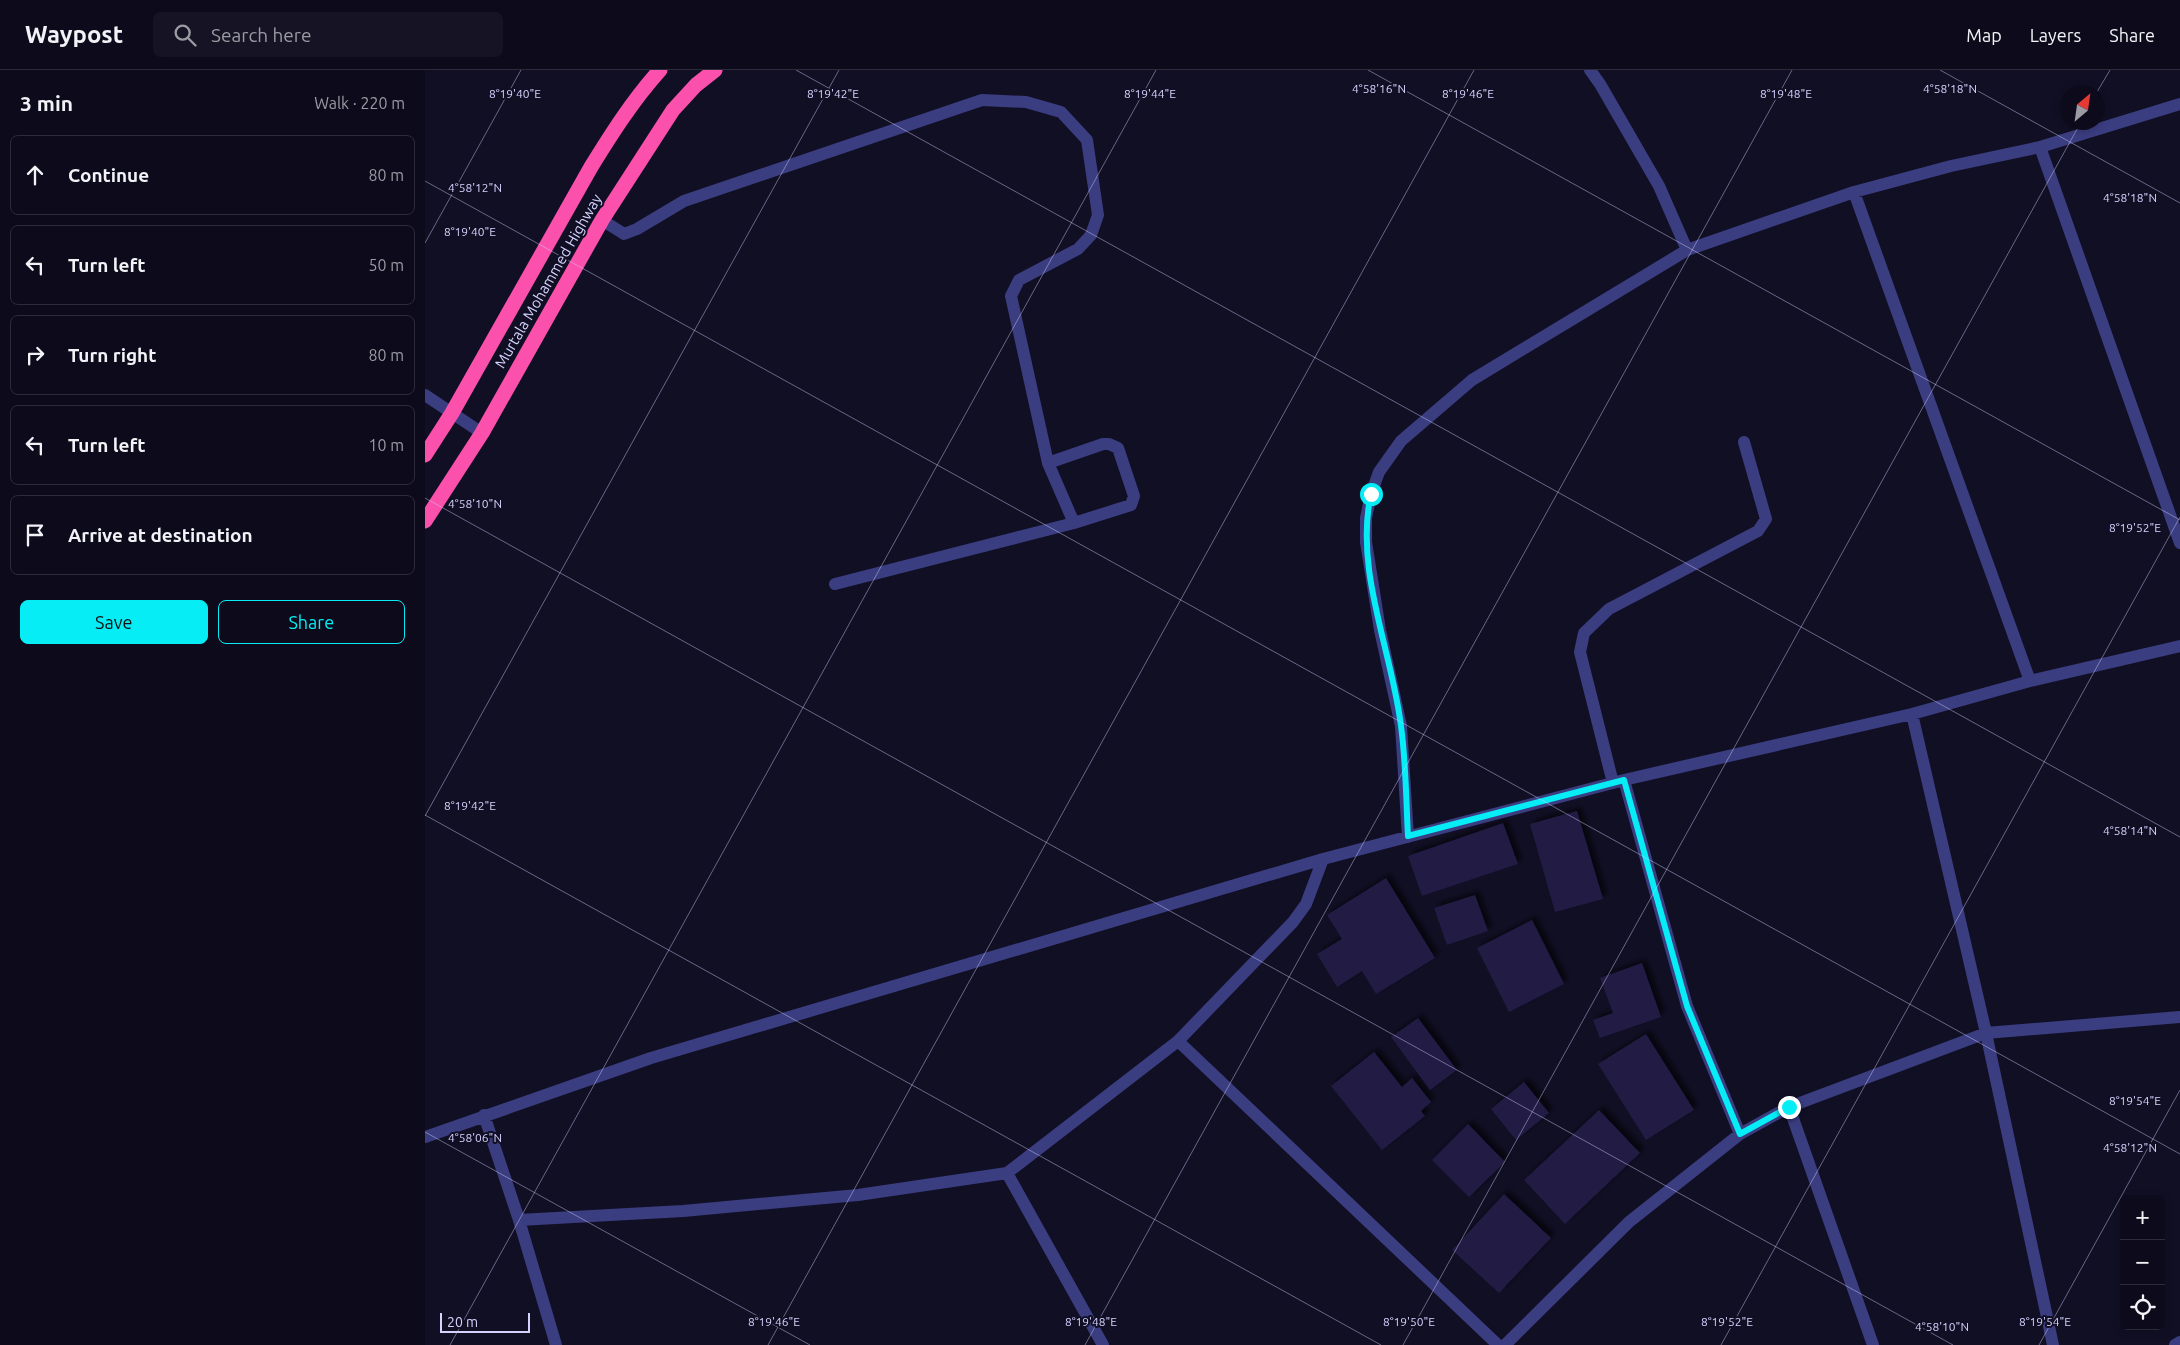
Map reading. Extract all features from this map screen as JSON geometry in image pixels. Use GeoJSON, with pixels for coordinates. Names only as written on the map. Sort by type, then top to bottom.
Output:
{"type":"FeatureCollection","features":[{"type":"Feature","properties":{"kind":"highway","name":"Murtala Mohammed Highway"},"geometry":{"type":"LineString","coordinates":[[425,455],[452,413],[591,167],[643,88],[660,70]]}},
{"type":"Feature","properties":{"kind":"highway","name":"Murtala Mohammed Highway"},"geometry":{"type":"LineString","coordinates":[[425,521],[482,434],[602,220],[673,110],[696,85],[715,70]]}},
{"type":"Feature","properties":{"kind":"street"},"geometry":{"type":"LineString","coordinates":[[1590,70],[1601,84],[1659,186],[1687,250]]}},
{"type":"Feature","properties":{"kind":"street"},"geometry":{"type":"LineString","coordinates":[[602,220],[624,234],[631,232],[684,201],[982,100],[1026,102],[1061,112],[1087,140],[1098,216],[1091,235],[1079,249],[1019,280],[1011,296],[1048,463],[1074,523]]}},
{"type":"Feature","properties":{"kind":"street"},"geometry":{"type":"LineString","coordinates":[[1408,836],[1401,726],[1380,630],[1366,542],[1366,518],[1379,472],[1401,441],[1472,380],[1687,250],[1854,192],[1951,166],[2040,147],[2180,104]]}},
{"type":"Feature","properties":{"kind":"street"},"geometry":{"type":"LineString","coordinates":[[2040,147],[2180,543]]}},
{"type":"Feature","properties":{"kind":"street"},"geometry":{"type":"LineString","coordinates":[[1854,192],[2030,681]]}},
{"type":"Feature","properties":{"kind":"street"},"geometry":{"type":"LineString","coordinates":[[425,395],[482,434]]}},
{"type":"Feature","properties":{"kind":"street"},"geometry":{"type":"LineString","coordinates":[[1740,1134],[1687,1006],[1580,652],[1584,633],[1595,620],[1609,609],[1758,530],[1766,519],[1744,442]]}},
{"type":"Feature","properties":{"kind":"street"},"geometry":{"type":"LineString","coordinates":[[835,584],[1074,523],[1131,505],[1134,496],[1118,448],[1109,444],[1103,444],[1048,463]]}},
{"type":"Feature","properties":{"kind":"street"},"geometry":{"type":"LineString","coordinates":[[425,1137],[660,1055],[1323,859],[1618,781],[1912,714],[2030,681],[2180,646]]}},
{"type":"Feature","properties":{"kind":"street"},"geometry":{"type":"LineString","coordinates":[[1912,714],[1987,1033],[2053,1345]]}},
{"type":"Feature","properties":{"kind":"street"},"geometry":{"type":"LineString","coordinates":[[519,1220],[683,1211],[858,1195],[1007,1173],[1177,1041],[1293,922],[1306,904],[1323,859]]}},
{"type":"Feature","properties":{"kind":"street"},"geometry":{"type":"LineString","coordinates":[[1505,1345],[1629,1222],[1740,1134],[1789,1107],[1987,1033],[2180,1017]]}},
{"type":"Feature","properties":{"kind":"street"},"geometry":{"type":"LineString","coordinates":[[1177,1041],[1497,1345]]}},
{"type":"Feature","properties":{"kind":"street"},"geometry":{"type":"LineString","coordinates":[[1789,1107],[1873,1345]]}},
{"type":"Feature","properties":{"kind":"street"},"geometry":{"type":"LineString","coordinates":[[484,1115],[519,1220],[556,1345]]}},
{"type":"Feature","properties":{"kind":"street"},"geometry":{"type":"LineString","coordinates":[[1007,1173],[1103,1345]]}},
{"type":"Feature","properties":{"kind":"street"},"geometry":{"type":"LineString","coordinates":[[2175,1345],[2180,1342]]}},
{"type":"Feature","properties":{"kind":"building"},"geometry":{"type":"Polygon","coordinates":[[[1577,811],[1603,899],[1555,912],[1530,824],[1577,811]]]}},
{"type":"Feature","properties":{"kind":"building"},"geometry":{"type":"Polygon","coordinates":[[[1503,823],[1518,864],[1422,896],[1408,856],[1503,823]]]}},
{"type":"Feature","properties":{"kind":"building"},"geometry":{"type":"Polygon","coordinates":[[[1386,878],[1435,958],[1376,994],[1362,971],[1337,987],[1317,954],[1342,939],[1327,915],[1386,878]]]}},
{"type":"Feature","properties":{"kind":"building"},"geometry":{"type":"Polygon","coordinates":[[[1475,895],[1488,931],[1447,945],[1434,908],[1475,895]]]}},
{"type":"Feature","properties":{"kind":"building"},"geometry":{"type":"Polygon","coordinates":[[[1532,920],[1564,984],[1509,1012],[1477,948],[1532,920]]]}},
{"type":"Feature","properties":{"kind":"building"},"geometry":{"type":"Polygon","coordinates":[[[1642,963],[1661,1017],[1600,1038],[1593,1020],[1613,1013],[1600,978],[1642,963]]]}},
{"type":"Feature","properties":{"kind":"building"},"geometry":{"type":"Polygon","coordinates":[[[1418,1018],[1457,1070],[1430,1090],[1391,1037],[1418,1018]]]}},
{"type":"Feature","properties":{"kind":"building"},"geometry":{"type":"Polygon","coordinates":[[[1646,1034],[1694,1110],[1646,1140],[1598,1064],[1646,1034]]]}},
{"type":"Feature","properties":{"kind":"building"},"geometry":{"type":"Polygon","coordinates":[[[1374,1052],[1402,1087],[1412,1078],[1431,1102],[1421,1111],[1425,1116],[1382,1150],[1331,1086],[1374,1052]]]}},
{"type":"Feature","properties":{"kind":"building"},"geometry":{"type":"Polygon","coordinates":[[[1524,1082],[1549,1113],[1516,1140],[1491,1109],[1524,1082]]]}},
{"type":"Feature","properties":{"kind":"building"},"geometry":{"type":"Polygon","coordinates":[[[1599,1110],[1640,1153],[1565,1224],[1524,1180],[1599,1110]]]}},
{"type":"Feature","properties":{"kind":"building"},"geometry":{"type":"Polygon","coordinates":[[[1468,1124],[1505,1162],[1469,1197],[1432,1160],[1468,1124]]]}},
{"type":"Feature","properties":{"kind":"building"},"geometry":{"type":"Polygon","coordinates":[[[1504,1194],[1551,1238],[1499,1293],[1452,1250],[1504,1194]]]}},
{"type":"Feature","properties":{"kind":"route"},"geometry":{"type":"LineString","coordinates":[[1371,494],[1366,518],[1366,542],[1380,630],[1401,726],[1408,836],[1624,780],[1687,1006],[1740,1134],[1789,1107]]}}]}
